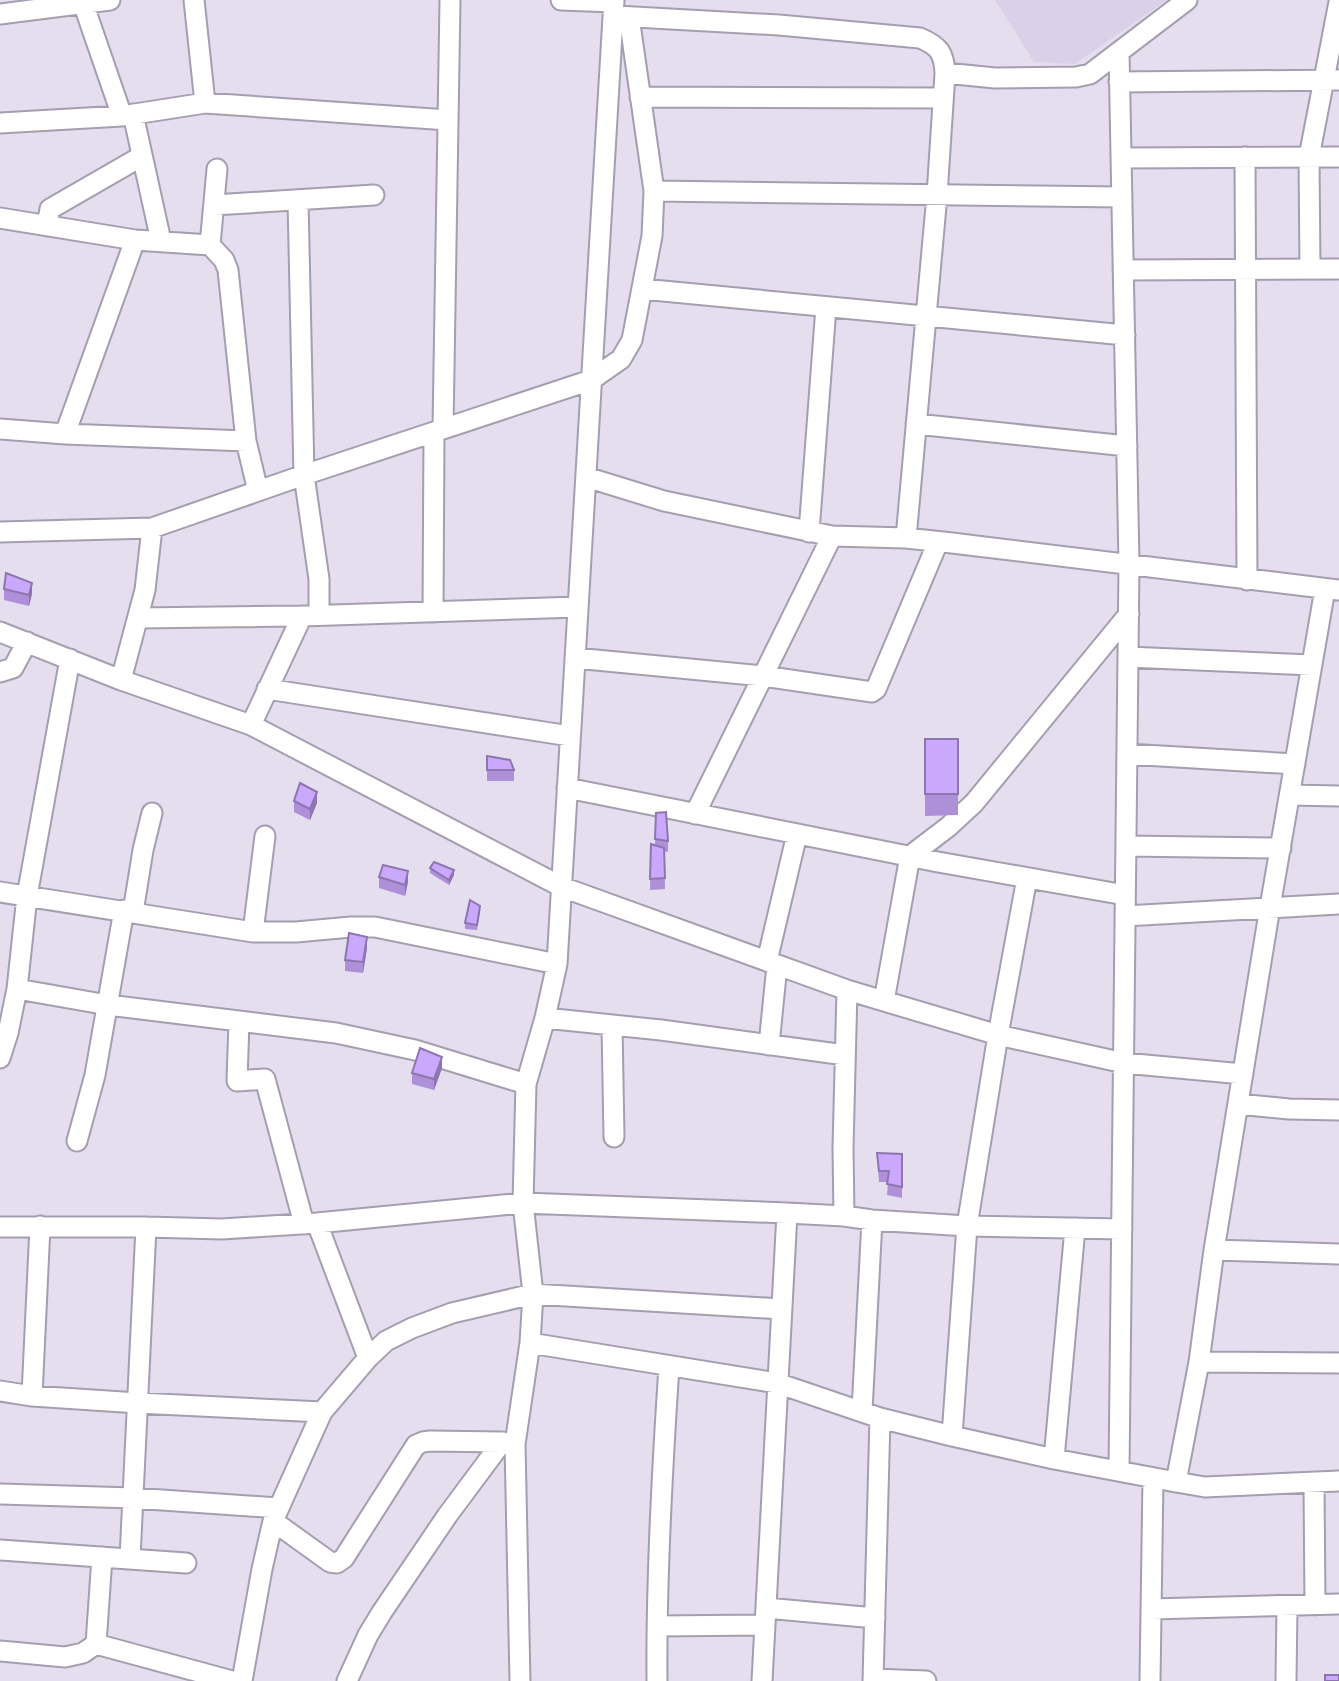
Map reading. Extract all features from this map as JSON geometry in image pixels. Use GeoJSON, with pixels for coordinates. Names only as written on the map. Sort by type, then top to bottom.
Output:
{"type":"FeatureCollection","features":[{"type":"Feature","properties":{"kind":"street"},"geometry":{"type":"LineString","coordinates":[[0,14],[110,0]]}},
{"type":"Feature","properties":{"kind":"street"},"geometry":{"type":"LineString","coordinates":[[194,0],[205,103]]}},
{"type":"Feature","properties":{"kind":"street"},"geometry":{"type":"LineString","coordinates":[[433,612],[450,0]]}},
{"type":"Feature","properties":{"kind":"street"},"geometry":{"type":"LineString","coordinates":[[561,0],[617,9],[920,38],[938,48],[944,58],[945,73],[937,195],[906,538]]}},
{"type":"Feature","properties":{"kind":"street"},"geometry":{"type":"LineString","coordinates":[[945,73],[995,78],[1076,77],[1090,74],[1186,0]]}},
{"type":"Feature","properties":{"kind":"street"},"geometry":{"type":"LineString","coordinates":[[1310,269],[1309,157],[1331,80],[1339,2]]}},
{"type":"Feature","properties":{"kind":"street"},"geometry":{"type":"LineString","coordinates":[[83,3],[142,156],[161,241]]}},
{"type":"Feature","properties":{"kind":"street"},"geometry":{"type":"LineString","coordinates":[[0,532],[152,528],[591,380],[621,359],[632,340],[652,236],[654,191],[640,97],[617,9]]}},
{"type":"Feature","properties":{"kind":"street"},"geometry":{"type":"LineString","coordinates":[[518,1676],[509,1443],[530,1343],[533,1294],[523,1203],[526,1084],[557,964],[591,380],[617,9]]}},
{"type":"Feature","properties":{"kind":"street"},"geometry":{"type":"LineString","coordinates":[[1119,52],[1129,564],[1119,1471]]}},
{"type":"Feature","properties":{"kind":"street"},"geometry":{"type":"LineString","coordinates":[[1119,82],[1331,80]]}},
{"type":"Feature","properties":{"kind":"street"},"geometry":{"type":"LineString","coordinates":[[640,97],[943,98]]}},
{"type":"Feature","properties":{"kind":"street"},"geometry":{"type":"LineString","coordinates":[[0,123],[127,115],[205,103],[448,120]]}},
{"type":"Feature","properties":{"kind":"street"},"geometry":{"type":"LineString","coordinates":[[47,226],[50,209],[142,156]]}},
{"type":"Feature","properties":{"kind":"street"},"geometry":{"type":"LineString","coordinates":[[1245,157],[1247,580]]}},
{"type":"Feature","properties":{"kind":"street"},"geometry":{"type":"LineString","coordinates":[[1121,158],[1339,157]]}},
{"type":"Feature","properties":{"kind":"street"},"geometry":{"type":"LineString","coordinates":[[210,245],[216,169]]}},
{"type":"Feature","properties":{"kind":"street"},"geometry":{"type":"LineString","coordinates":[[654,191],[1122,197]]}},
{"type":"Feature","properties":{"kind":"street"},"geometry":{"type":"LineString","coordinates":[[214,205],[374,195]]}},
{"type":"Feature","properties":{"kind":"street"},"geometry":{"type":"LineString","coordinates":[[251,724],[267,689],[310,615],[319,579],[304,475],[298,200]]}},
{"type":"Feature","properties":{"kind":"street"},"geometry":{"type":"LineString","coordinates":[[1,222],[47,226],[135,240],[210,245],[224,260],[228,271],[246,441],[258,491]]}},
{"type":"Feature","properties":{"kind":"street"},"geometry":{"type":"LineString","coordinates":[[65,434],[135,240]]}},
{"type":"Feature","properties":{"kind":"street"},"geometry":{"type":"LineString","coordinates":[[1123,270],[1339,269]]}},
{"type":"Feature","properties":{"kind":"street"},"geometry":{"type":"LineString","coordinates":[[642,289],[1125,335]]}},
{"type":"Feature","properties":{"kind":"street"},"geometry":{"type":"LineString","coordinates":[[809,532],[826,307]]}},
{"type":"Feature","properties":{"kind":"street"},"geometry":{"type":"LineString","coordinates":[[916,424],[1127,446]]}},
{"type":"Feature","properties":{"kind":"street"},"geometry":{"type":"LineString","coordinates":[[0,429],[246,441]]}},
{"type":"Feature","properties":{"kind":"street"},"geometry":{"type":"LineString","coordinates":[[586,477],[664,501],[832,536],[906,538],[1332,589],[1312,665],[1214,1250],[1199,1362],[1176,1482]]}},
{"type":"Feature","properties":{"kind":"street"},"geometry":{"type":"LineString","coordinates":[[121,680],[145,590],[152,528]]}},
{"type":"Feature","properties":{"kind":"street"},"geometry":{"type":"LineString","coordinates":[[695,814],[832,536]]}},
{"type":"Feature","properties":{"kind":"street"},"geometry":{"type":"LineString","coordinates":[[575,658],[763,676],[872,692],[876,689],[938,542]]}},
{"type":"Feature","properties":{"kind":"street"},"geometry":{"type":"LineString","coordinates":[[138,618],[578,607]]}},
{"type":"Feature","properties":{"kind":"street"},"geometry":{"type":"LineString","coordinates":[[884,1001],[910,856],[974,803],[1129,614]]}},
{"type":"Feature","properties":{"kind":"street"},"geometry":{"type":"LineString","coordinates":[[0,632],[121,680],[251,724],[562,887],[847,990],[998,1035],[1124,1063],[1243,1074]]}},
{"type":"Feature","properties":{"kind":"street"},"geometry":{"type":"LineString","coordinates":[[0,672],[13,668],[27,642]]}},
{"type":"Feature","properties":{"kind":"street"},"geometry":{"type":"LineString","coordinates":[[1128,657],[1312,665]]}},
{"type":"Feature","properties":{"kind":"street"},"geometry":{"type":"LineString","coordinates":[[0,1058],[17,989],[27,896],[69,659]]}},
{"type":"Feature","properties":{"kind":"street"},"geometry":{"type":"LineString","coordinates":[[267,689],[570,736]]}},
{"type":"Feature","properties":{"kind":"street"},"geometry":{"type":"LineString","coordinates":[[1127,754],[1295,764]]}},
{"type":"Feature","properties":{"kind":"street"},"geometry":{"type":"LineString","coordinates":[[567,788],[910,856],[1125,895]]}},
{"type":"Feature","properties":{"kind":"street"},"geometry":{"type":"LineString","coordinates":[[1290,795],[1339,796]]}},
{"type":"Feature","properties":{"kind":"street"},"geometry":{"type":"LineString","coordinates":[[77,1141],[95,1075],[128,911],[152,813]]}},
{"type":"Feature","properties":{"kind":"street"},"geometry":{"type":"LineString","coordinates":[[769,1045],[772,963],[797,834]]}},
{"type":"Feature","properties":{"kind":"street"},"geometry":{"type":"LineString","coordinates":[[253,932],[265,836]]}},
{"type":"Feature","properties":{"kind":"street"},"geometry":{"type":"LineString","coordinates":[[1126,846],[1281,848]]}},
{"type":"Feature","properties":{"kind":"street"},"geometry":{"type":"LineString","coordinates":[[952,1436],[967,1226],[1027,878]]}},
{"type":"Feature","properties":{"kind":"street"},"geometry":{"type":"LineString","coordinates":[[0,892],[253,932],[374,927],[557,964]]}},
{"type":"Feature","properties":{"kind":"street"},"geometry":{"type":"LineString","coordinates":[[1125,916],[1339,904]]}},
{"type":"Feature","properties":{"kind":"street"},"geometry":{"type":"LineString","coordinates":[[17,989],[108,1005],[359,1037],[415,1050],[526,1084]]}},
{"type":"Feature","properties":{"kind":"street"},"geometry":{"type":"LineString","coordinates":[[844,1216],[847,990]]}},
{"type":"Feature","properties":{"kind":"street"},"geometry":{"type":"LineString","coordinates":[[545,1018],[662,1030],[845,1055]]}},
{"type":"Feature","properties":{"kind":"street"},"geometry":{"type":"LineString","coordinates":[[239,1021],[237,1081],[265,1079],[310,1224],[368,1358]]}},
{"type":"Feature","properties":{"kind":"street"},"geometry":{"type":"LineString","coordinates":[[612,1026],[614,1137]]}},
{"type":"Feature","properties":{"kind":"street"},"geometry":{"type":"LineString","coordinates":[[1238,1104],[1339,1110]]}},
{"type":"Feature","properties":{"kind":"street"},"geometry":{"type":"LineString","coordinates":[[0,1227],[222,1229],[310,1224],[523,1203],[787,1213],[967,1226],[1122,1229]]}},
{"type":"Feature","properties":{"kind":"street"},"geometry":{"type":"LineString","coordinates":[[762,1681],[787,1213]]}},
{"type":"Feature","properties":{"kind":"street"},"geometry":{"type":"LineString","coordinates":[[872,1220],[871,1415],[875,1618],[873,1680],[926,1681]]}},
{"type":"Feature","properties":{"kind":"street"},"geometry":{"type":"LineString","coordinates":[[32,1396],[40,1226]]}},
{"type":"Feature","properties":{"kind":"street"},"geometry":{"type":"LineString","coordinates":[[130,1558],[146,1227]]}},
{"type":"Feature","properties":{"kind":"street"},"geometry":{"type":"LineString","coordinates":[[1055,1459],[1075,1228]]}},
{"type":"Feature","properties":{"kind":"street"},"geometry":{"type":"LineString","coordinates":[[1214,1250],[1339,1254]]}},
{"type":"Feature","properties":{"kind":"street"},"geometry":{"type":"LineString","coordinates":[[242,1681],[262,1569],[276,1515],[322,1412],[386,1341],[412,1328],[452,1314],[533,1294],[781,1309]]}},
{"type":"Feature","properties":{"kind":"street"},"geometry":{"type":"LineString","coordinates":[[530,1343],[777,1383],[871,1415],[952,1436],[1055,1459],[1205,1487],[1339,1481]]}},
{"type":"Feature","properties":{"kind":"street"},"geometry":{"type":"LineString","coordinates":[[1199,1362],[1339,1363]]}},
{"type":"Feature","properties":{"kind":"street"},"geometry":{"type":"LineString","coordinates":[[657,1681],[663,1446],[669,1367]]}},
{"type":"Feature","properties":{"kind":"street"},"geometry":{"type":"LineString","coordinates":[[0,1391],[32,1396],[138,1403],[322,1412]]}},
{"type":"Feature","properties":{"kind":"street"},"geometry":{"type":"LineString","coordinates":[[0,1494],[133,1498],[276,1515],[330,1562],[337,1563],[344,1558],[416,1445],[430,1441],[509,1443]]}},
{"type":"Feature","properties":{"kind":"street"},"geometry":{"type":"LineString","coordinates":[[347,1681],[368,1635],[447,1516],[509,1443]]}},
{"type":"Feature","properties":{"kind":"street"},"geometry":{"type":"LineString","coordinates":[[1150,1681],[1153,1478]]}},
{"type":"Feature","properties":{"kind":"street"},"geometry":{"type":"LineString","coordinates":[[1314,1483],[1315,1605]]}},
{"type":"Feature","properties":{"kind":"street"},"geometry":{"type":"LineString","coordinates":[[0,1550],[186,1563]]}},
{"type":"Feature","properties":{"kind":"street"},"geometry":{"type":"LineString","coordinates":[[96,1644],[102,1557]]}},
{"type":"Feature","properties":{"kind":"street"},"geometry":{"type":"LineString","coordinates":[[1151,1609],[1339,1604]]}},
{"type":"Feature","properties":{"kind":"street"},"geometry":{"type":"LineString","coordinates":[[1286,1605],[1286,1681]]}},
{"type":"Feature","properties":{"kind":"street"},"geometry":{"type":"LineString","coordinates":[[657,1626],[766,1617],[875,1618]]}},
{"type":"Feature","properties":{"kind":"street"},"geometry":{"type":"LineString","coordinates":[[0,1651],[65,1657],[83,1653],[96,1644],[232,1681]]}},
{"type":"Feature","properties":{"kind":"shaded area"},"geometry":{"type":"Polygon","coordinates":[[[995,0],[1167,0],[1075,64],[1034,62],[995,0]]]}},
{"type":"Feature","properties":{"kind":"building"},"geometry":{"type":"Polygon","coordinates":[[[6,573],[32,583],[29,595],[4,589],[6,573]]]}},
{"type":"Feature","properties":{"kind":"building"},"geometry":{"type":"Polygon","coordinates":[[[925,739],[958,739],[958,794],[925,794],[925,739]]]}},
{"type":"Feature","properties":{"kind":"building"},"geometry":{"type":"Polygon","coordinates":[[[487,756],[510,760],[514,770],[487,770],[487,756]]]}},
{"type":"Feature","properties":{"kind":"building"},"geometry":{"type":"Polygon","coordinates":[[[300,783],[317,792],[310,809],[294,801],[300,783]]]}},
{"type":"Feature","properties":{"kind":"building"},"geometry":{"type":"Polygon","coordinates":[[[666,812],[668,841],[655,839],[656,813],[666,812]]]}},
{"type":"Feature","properties":{"kind":"building"},"geometry":{"type":"Polygon","coordinates":[[[651,844],[664,848],[665,878],[650,879],[651,844]]]}},
{"type":"Feature","properties":{"kind":"building"},"geometry":{"type":"Polygon","coordinates":[[[434,862],[454,870],[449,880],[430,868],[434,862]]]}},
{"type":"Feature","properties":{"kind":"building"},"geometry":{"type":"Polygon","coordinates":[[[383,865],[408,871],[405,885],[379,877],[383,865]]]}},
{"type":"Feature","properties":{"kind":"building"},"geometry":{"type":"Polygon","coordinates":[[[470,900],[480,906],[477,925],[465,923],[470,900]]]}},
{"type":"Feature","properties":{"kind":"building"},"geometry":{"type":"Polygon","coordinates":[[[349,933],[367,937],[363,962],[345,960],[349,933]]]}},
{"type":"Feature","properties":{"kind":"building"},"geometry":{"type":"Polygon","coordinates":[[[420,1048],[442,1057],[434,1079],[412,1073],[420,1048]]]}},
{"type":"Feature","properties":{"kind":"building"},"geometry":{"type":"Polygon","coordinates":[[[877,1153],[902,1154],[902,1187],[887,1184],[889,1171],[879,1171],[877,1153]]]}},
{"type":"Feature","properties":{"kind":"building"},"geometry":{"type":"Polygon","coordinates":[[[1325,1675],[1339,1675],[1339,1681],[1325,1681],[1325,1675]]]}}]}
